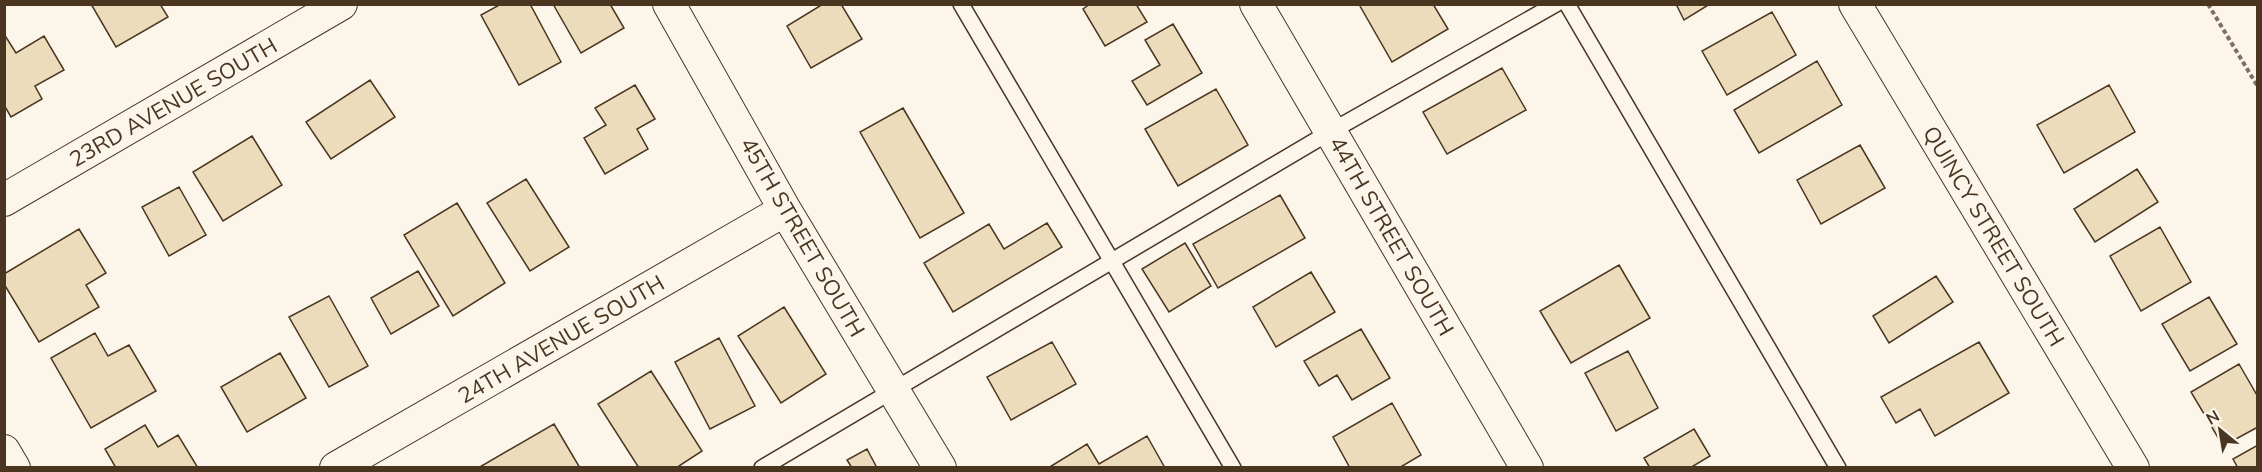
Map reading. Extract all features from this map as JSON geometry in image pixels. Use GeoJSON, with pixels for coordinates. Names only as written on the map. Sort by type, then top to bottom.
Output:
{"type":"FeatureCollection","features":[{"type":"Feature","properties":{"kind":"street","name":"23RD AVENUE SOUTH"},"geometry":{"type":"LineString","coordinates":[[4,200],[341,4]]}},
{"type":"Feature","properties":{"kind":"street","name":"45TH STREET SOUTH"},"geometry":{"type":"LineString","coordinates":[[669,4],[785,210],[940,468]]}},
{"type":"Feature","properties":{"kind":"street","name":"44TH STREET SOUTH"},"geometry":{"type":"LineString","coordinates":[[1256,4],[1527,468]]}},
{"type":"Feature","properties":{"kind":"street","name":"QUINCY STREET SOUTH"},"geometry":{"type":"LineString","coordinates":[[1855,4],[2133,468]]}},
{"type":"Feature","properties":{"kind":"street","name":"24TH AVENUE SOUTH"},"geometry":{"type":"LineString","coordinates":[[336,468],[785,210]]}},
{"type":"Feature","properties":{"kind":"street"},"geometry":{"type":"LineString","coordinates":[[4,451],[14,468]]}},
{"type":"Feature","properties":{"kind":"lane"},"geometry":{"type":"LineString","coordinates":[[961,4],[1233,468]]}},
{"type":"Feature","properties":{"kind":"lane"},"geometry":{"type":"LineString","coordinates":[[762,468],[1330,132],[1556,4]]}},
{"type":"Feature","properties":{"kind":"lane"},"geometry":{"type":"LineString","coordinates":[[1567,4],[1838,468]]}},
{"type":"Feature","properties":{"kind":"path"},"geometry":{"type":"LineString","coordinates":[[2208,4],[2258,87]]}},
{"type":"Feature","properties":{"kind":"building"},"geometry":{"type":"Polygon","coordinates":[[[91,4],[160,4],[168,17],[116,47],[91,4]]]}},
{"type":"Feature","properties":{"kind":"building"},"geometry":{"type":"Polygon","coordinates":[[[501,4],[530,4],[561,62],[519,85],[481,15],[501,4]]]}},
{"type":"Feature","properties":{"kind":"building"},"geometry":{"type":"Polygon","coordinates":[[[553,4],[610,4],[624,28],[581,53],[553,4]]]}},
{"type":"Feature","properties":{"kind":"building"},"geometry":{"type":"Polygon","coordinates":[[[823,4],[841,4],[862,39],[811,68],[787,26],[823,4]]]}},
{"type":"Feature","properties":{"kind":"building"},"geometry":{"type":"Polygon","coordinates":[[[1090,4],[1136,4],[1147,22],[1105,46],[1083,9],[1090,4]]]}},
{"type":"Feature","properties":{"kind":"building"},"geometry":{"type":"Polygon","coordinates":[[[1363,4],[1433,4],[1448,29],[1392,62],[1360,6],[1363,4]]]}},
{"type":"Feature","properties":{"kind":"building"},"geometry":{"type":"Polygon","coordinates":[[[1676,4],[1710,4],[1684,20],[1676,4]]]}},
{"type":"Feature","properties":{"kind":"building"},"geometry":{"type":"Polygon","coordinates":[[[1772,12],[1796,55],[1727,95],[1702,51],[1772,12]]]}},
{"type":"Feature","properties":{"kind":"building"},"geometry":{"type":"Polygon","coordinates":[[[1173,24],[1202,73],[1147,105],[1132,81],[1160,65],[1145,40],[1173,24]]]}},
{"type":"Feature","properties":{"kind":"building"},"geometry":{"type":"Polygon","coordinates":[[[4,34],[16,53],[44,36],[64,70],[35,86],[42,99],[11,117],[4,105],[4,34]]]}},
{"type":"Feature","properties":{"kind":"building"},"geometry":{"type":"Polygon","coordinates":[[[1817,61],[1842,105],[1759,153],[1734,110],[1817,61]]]}},
{"type":"Feature","properties":{"kind":"building"},"geometry":{"type":"Polygon","coordinates":[[[1502,68],[1526,110],[1447,154],[1423,112],[1502,68]]]}},
{"type":"Feature","properties":{"kind":"building"},"geometry":{"type":"Polygon","coordinates":[[[370,80],[395,117],[331,159],[306,122],[370,80]]]}},
{"type":"Feature","properties":{"kind":"building"},"geometry":{"type":"Polygon","coordinates":[[[635,85],[655,119],[637,129],[648,149],[605,174],[584,138],[606,125],[595,108],[635,85]]]}},
{"type":"Feature","properties":{"kind":"building"},"geometry":{"type":"Polygon","coordinates":[[[2109,85],[2135,132],[2064,173],[2037,125],[2109,85]]]}},
{"type":"Feature","properties":{"kind":"building"},"geometry":{"type":"Polygon","coordinates":[[[1216,89],[1248,145],[1178,186],[1145,129],[1216,89]]]}},
{"type":"Feature","properties":{"kind":"building"},"geometry":{"type":"Polygon","coordinates":[[[903,108],[964,213],[920,238],[860,132],[903,108]]]}},
{"type":"Feature","properties":{"kind":"building"},"geometry":{"type":"Polygon","coordinates":[[[252,136],[282,185],[223,221],[193,172],[252,136]]]}},
{"type":"Feature","properties":{"kind":"building"},"geometry":{"type":"Polygon","coordinates":[[[1860,145],[1885,188],[1821,224],[1797,180],[1860,145]]]}},
{"type":"Feature","properties":{"kind":"building"},"geometry":{"type":"Polygon","coordinates":[[[2137,169],[2158,202],[2095,242],[2074,209],[2137,169]]]}},
{"type":"Feature","properties":{"kind":"building"},"geometry":{"type":"Polygon","coordinates":[[[526,179],[569,247],[530,271],[487,203],[526,179]]]}},
{"type":"Feature","properties":{"kind":"building"},"geometry":{"type":"Polygon","coordinates":[[[179,187],[206,235],[169,256],[142,207],[179,187]]]}},
{"type":"Feature","properties":{"kind":"building"},"geometry":{"type":"Polygon","coordinates":[[[1280,195],[1305,238],[1218,288],[1193,244],[1280,195]]]}},
{"type":"Feature","properties":{"kind":"building"},"geometry":{"type":"Polygon","coordinates":[[[457,203],[505,283],[453,316],[404,235],[457,203]]]}},
{"type":"Feature","properties":{"kind":"building"},"geometry":{"type":"Polygon","coordinates":[[[1047,223],[1062,247],[953,312],[924,263],[989,224],[1004,249],[1047,223]]]}},
{"type":"Feature","properties":{"kind":"building"},"geometry":{"type":"Polygon","coordinates":[[[2160,227],[2191,282],[2141,311],[2110,256],[2160,227]]]}},
{"type":"Feature","properties":{"kind":"building"},"geometry":{"type":"Polygon","coordinates":[[[79,229],[106,273],[86,285],[99,307],[39,342],[4,284],[4,274],[79,229]]]}},
{"type":"Feature","properties":{"kind":"building"},"geometry":{"type":"Polygon","coordinates":[[[1185,243],[1211,286],[1169,312],[1142,269],[1185,243]]]}},
{"type":"Feature","properties":{"kind":"building"},"geometry":{"type":"Polygon","coordinates":[[[1619,265],[1650,318],[1571,363],[1540,311],[1619,265]]]}},
{"type":"Feature","properties":{"kind":"building"},"geometry":{"type":"Polygon","coordinates":[[[418,271],[439,306],[391,334],[371,298],[418,271]]]}},
{"type":"Feature","properties":{"kind":"building"},"geometry":{"type":"Polygon","coordinates":[[[1311,272],[1335,312],[1276,347],[1253,307],[1311,272]]]}},
{"type":"Feature","properties":{"kind":"building"},"geometry":{"type":"Polygon","coordinates":[[[1936,276],[1953,302],[1889,343],[1873,316],[1936,276]]]}},
{"type":"Feature","properties":{"kind":"building"},"geometry":{"type":"Polygon","coordinates":[[[329,296],[368,366],[329,387],[289,317],[329,296]]]}},
{"type":"Feature","properties":{"kind":"building"},"geometry":{"type":"Polygon","coordinates":[[[2209,297],[2237,344],[2190,371],[2162,324],[2209,297]]]}},
{"type":"Feature","properties":{"kind":"building"},"geometry":{"type":"Polygon","coordinates":[[[784,307],[826,374],[781,403],[738,336],[784,307]]]}},
{"type":"Feature","properties":{"kind":"building"},"geometry":{"type":"Polygon","coordinates":[[[1361,329],[1390,378],[1352,400],[1337,375],[1319,386],[1304,361],[1361,329]]]}},
{"type":"Feature","properties":{"kind":"building"},"geometry":{"type":"Polygon","coordinates":[[[95,333],[108,356],[129,345],[156,391],[91,428],[51,358],[95,333]]]}},
{"type":"Feature","properties":{"kind":"building"},"geometry":{"type":"Polygon","coordinates":[[[719,338],[755,406],[710,429],[675,362],[719,338]]]}},
{"type":"Feature","properties":{"kind":"building"},"geometry":{"type":"Polygon","coordinates":[[[1052,342],[1076,384],[1011,420],[987,377],[1052,342]]]}},
{"type":"Feature","properties":{"kind":"building"},"geometry":{"type":"Polygon","coordinates":[[[1979,342],[2009,393],[1935,436],[1920,409],[1896,423],[1881,397],[1979,342]]]}},
{"type":"Feature","properties":{"kind":"building"},"geometry":{"type":"Polygon","coordinates":[[[1628,351],[1658,408],[1616,431],[1585,373],[1628,351]]]}},
{"type":"Feature","properties":{"kind":"building"},"geometry":{"type":"Polygon","coordinates":[[[280,353],[306,398],[247,432],[221,387],[280,353]]]}},
{"type":"Feature","properties":{"kind":"building"},"geometry":{"type":"Polygon","coordinates":[[[2239,364],[2258,397],[2258,427],[2223,446],[2191,392],[2239,364]]]}},
{"type":"Feature","properties":{"kind":"building"},"geometry":{"type":"Polygon","coordinates":[[[651,371],[702,451],[676,468],[639,468],[598,404],[651,371]]]}},
{"type":"Feature","properties":{"kind":"building"},"geometry":{"type":"Polygon","coordinates":[[[1392,403],[1421,455],[1399,468],[1350,468],[1333,437],[1392,403]]]}},
{"type":"Feature","properties":{"kind":"building"},"geometry":{"type":"Polygon","coordinates":[[[554,424],[580,468],[478,468],[554,424]]]}},
{"type":"Feature","properties":{"kind":"building"},"geometry":{"type":"Polygon","coordinates":[[[145,425],[158,447],[178,435],[198,468],[116,468],[105,449],[145,425]]]}},
{"type":"Feature","properties":{"kind":"building"},"geometry":{"type":"Polygon","coordinates":[[[1694,429],[1710,456],[1690,468],[1650,468],[1644,458],[1694,429]]]}},
{"type":"Feature","properties":{"kind":"building"},"geometry":{"type":"Polygon","coordinates":[[[1147,436],[1165,468],[1048,468],[1087,444],[1099,464],[1147,436]]]}},
{"type":"Feature","properties":{"kind":"building"},"geometry":{"type":"Polygon","coordinates":[[[2258,445],[2258,468],[2238,468],[2233,459],[2258,445]]]}},
{"type":"Feature","properties":{"kind":"building"},"geometry":{"type":"Polygon","coordinates":[[[867,449],[877,468],[852,468],[847,460],[867,449]]]}}]}
